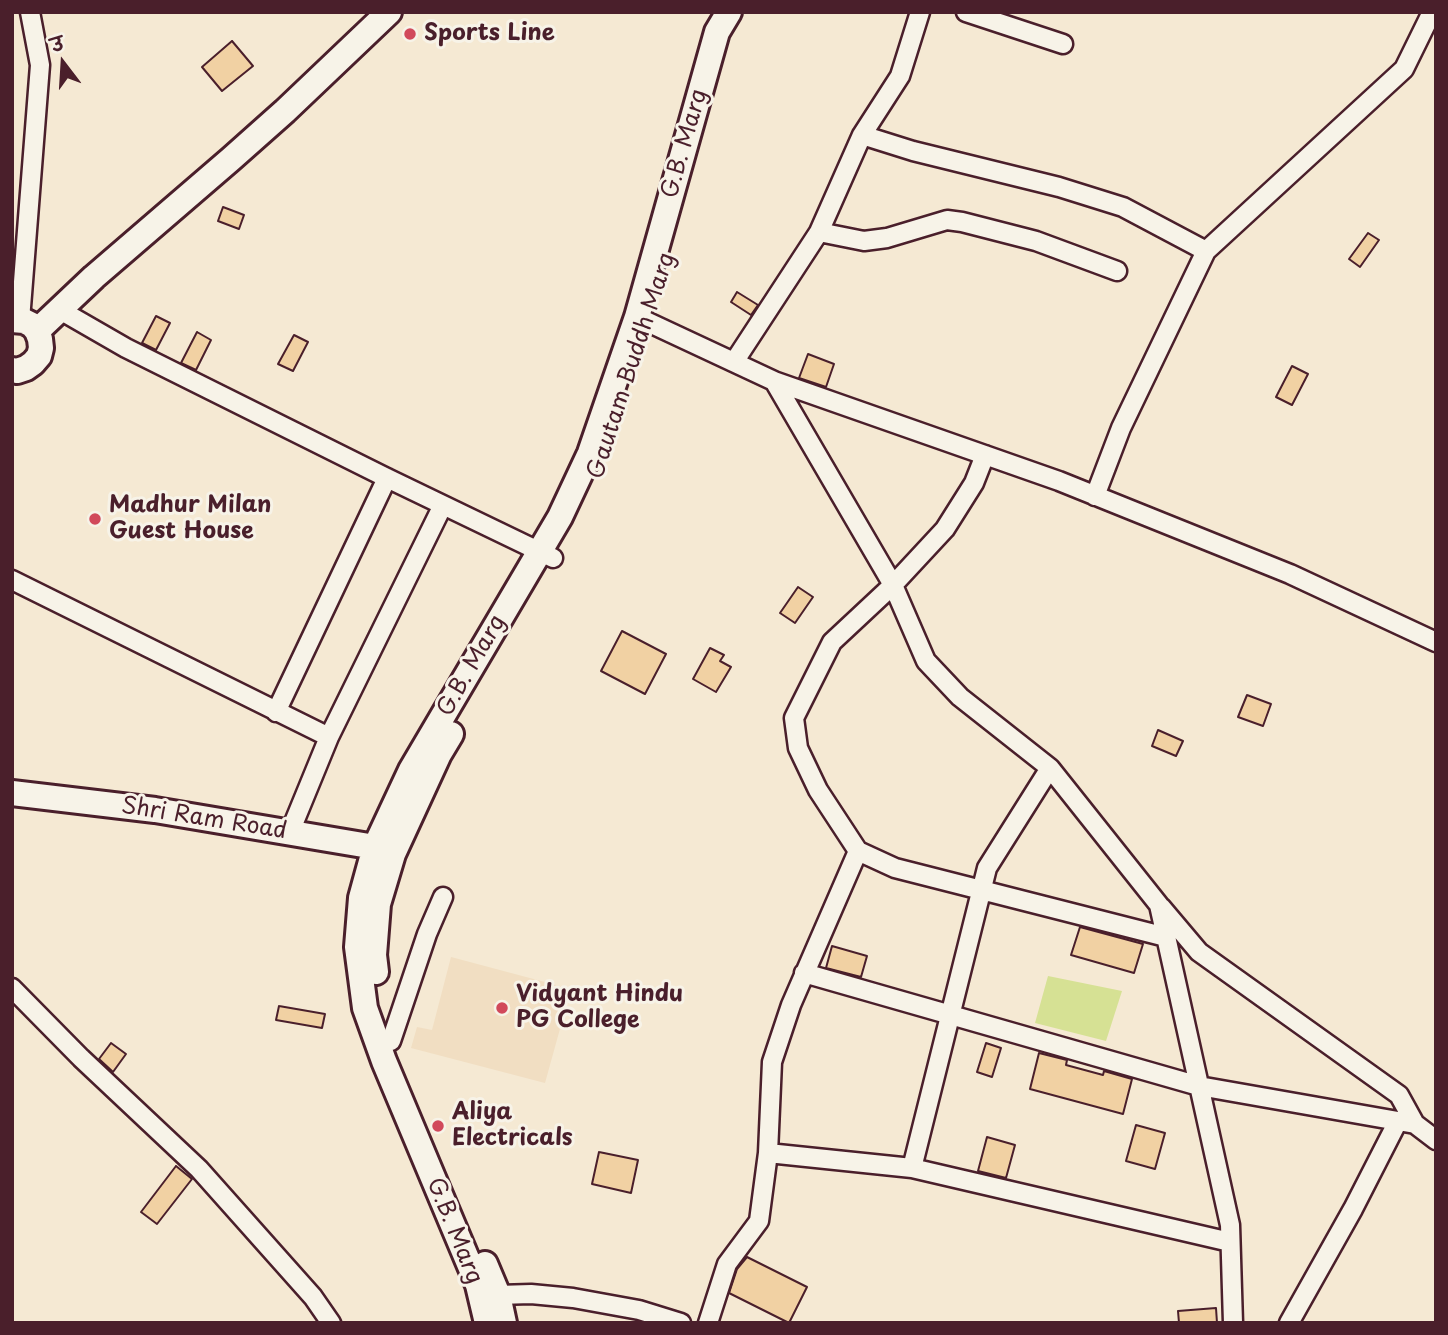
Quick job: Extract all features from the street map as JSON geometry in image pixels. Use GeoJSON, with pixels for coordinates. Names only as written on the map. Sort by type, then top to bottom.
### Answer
{"type":"FeatureCollection","features":[{"type":"Feature","properties":{"kind":"street"},"geometry":{"type":"LineString","coordinates":[[23,323],[40,65],[30,12]]}},
{"type":"Feature","properties":{"kind":"street"},"geometry":{"type":"LineString","coordinates":[[23,323],[60,310],[93,277],[285,111],[389,12]]}},
{"type":"Feature","properties":{"kind":"street","name":"G.B. Marg"},"geometry":{"type":"LineString","coordinates":[[489,1306],[384,1061],[365,1008],[357,947],[361,898],[384,850],[411,770],[546,554],[590,453],[643,321],[717,32],[730,12]]}},
{"type":"Feature","properties":{"kind":"street"},"geometry":{"type":"LineString","coordinates":[[733,362],[818,232],[862,135],[900,76],[920,12]]}},
{"type":"Feature","properties":{"kind":"street"},"geometry":{"type":"LineString","coordinates":[[967,12],[1063,44]]}},
{"type":"Feature","properties":{"kind":"street"},"geometry":{"type":"LineString","coordinates":[[1095,496],[1121,428],[1206,251],[1404,69],[1432,12]]}},
{"type":"Feature","properties":{"kind":"street"},"geometry":{"type":"LineString","coordinates":[[862,135],[913,151],[1059,187],[1123,207],[1206,251]]}},
{"type":"Feature","properties":{"kind":"street"},"geometry":{"type":"LineString","coordinates":[[818,232],[864,242],[947,220],[1036,241],[1117,271]]}},
{"type":"Feature","properties":{"kind":"street"},"geometry":{"type":"LineString","coordinates":[[60,310],[126,348],[546,554]]}},
{"type":"Feature","properties":{"kind":"street"},"geometry":{"type":"LineString","coordinates":[[643,321],[774,381],[1095,496],[1290,574],[1436,642]]}},
{"type":"Feature","properties":{"kind":"street"},"geometry":{"type":"LineString","coordinates":[[12,370],[26,368],[33,363],[41,348],[40,339],[23,323]]}},
{"type":"Feature","properties":{"kind":"street"},"geometry":{"type":"LineString","coordinates":[[774,381],[893,585],[926,661],[960,697],[1050,768],[1199,952],[1399,1095],[1407,1123],[1353,1209],[1289,1323]]}},
{"type":"Feature","properties":{"kind":"street"},"geometry":{"type":"LineString","coordinates":[[985,455],[974,483],[945,529],[893,585],[832,642],[794,718],[798,748],[818,790],[858,851],[895,868],[1166,937]]}},
{"type":"Feature","properties":{"kind":"street"},"geometry":{"type":"LineString","coordinates":[[276,712],[387,478]]}},
{"type":"Feature","properties":{"kind":"street"},"geometry":{"type":"LineString","coordinates":[[290,832],[329,737],[443,505]]}},
{"type":"Feature","properties":{"kind":"street"},"geometry":{"type":"LineString","coordinates":[[12,580],[329,737]]}},
{"type":"Feature","properties":{"kind":"street"},"geometry":{"type":"LineString","coordinates":[[912,1168],[987,868],[1050,768]]}},
{"type":"Feature","properties":{"kind":"street","name":"Shri Ram Road"},"geometry":{"type":"LineString","coordinates":[[12,793],[155,810],[384,850]]}},
{"type":"Feature","properties":{"kind":"street"},"geometry":{"type":"LineString","coordinates":[[384,850],[373,955],[379,1004],[391,1041],[455,1195],[489,1306],[504,1323]]}},
{"type":"Feature","properties":{"kind":"street"},"geometry":{"type":"LineString","coordinates":[[708,1323],[727,1264],[759,1221],[768,1153],[772,1062],[804,973],[858,851]]}},
{"type":"Feature","properties":{"kind":"street"},"geometry":{"type":"LineString","coordinates":[[391,1041],[443,897]]}},
{"type":"Feature","properties":{"kind":"street"},"geometry":{"type":"LineString","coordinates":[[1159,905],[1230,1225],[1233,1323]]}},
{"type":"Feature","properties":{"kind":"street"},"geometry":{"type":"LineString","coordinates":[[804,973],[1199,1086],[1407,1123],[1436,1140]]}},
{"type":"Feature","properties":{"kind":"street"},"geometry":{"type":"LineString","coordinates":[[12,988],[199,1170],[313,1297],[331,1323]]}},
{"type":"Feature","properties":{"kind":"street"},"geometry":{"type":"LineString","coordinates":[[768,1153],[912,1168],[1230,1242]]}},
{"type":"Feature","properties":{"kind":"street"},"geometry":{"type":"LineString","coordinates":[[489,1306],[531,1294],[573,1298],[639,1310],[681,1323]]}},
{"type":"Feature","properties":{"kind":"shaded area","name":"Vidyant Hindu PG College"},"geometry":{"type":"Polygon","coordinates":[[[451,957],[571,989],[545,1083],[411,1048],[417,1027],[432,1030],[451,957]]]}},
{"type":"Feature","properties":{"kind":"green space"},"geometry":{"type":"Polygon","coordinates":[[[1048,976],[1122,991],[1106,1041],[1035,1023],[1048,976]]]}},
{"type":"Feature","properties":{"kind":"building"},"geometry":{"type":"Polygon","coordinates":[[[232,41],[253,66],[222,91],[202,67],[232,41]]]}},
{"type":"Feature","properties":{"kind":"building"},"geometry":{"type":"Polygon","coordinates":[[[223,207],[244,215],[239,229],[218,221],[223,207]]]}},
{"type":"Feature","properties":{"kind":"building"},"geometry":{"type":"Polygon","coordinates":[[[1368,233],[1379,240],[1360,267],[1349,259],[1368,233]]]}},
{"type":"Feature","properties":{"kind":"building"},"geometry":{"type":"Polygon","coordinates":[[[737,292],[758,305],[751,315],[731,302],[737,292]]]}},
{"type":"Feature","properties":{"kind":"building"},"geometry":{"type":"Polygon","coordinates":[[[156,316],[170,323],[156,350],[142,343],[156,316]]]}},
{"type":"Feature","properties":{"kind":"building"},"geometry":{"type":"Polygon","coordinates":[[[197,332],[211,340],[196,370],[181,363],[197,332]]]}},
{"type":"Feature","properties":{"kind":"building"},"geometry":{"type":"Polygon","coordinates":[[[294,335],[308,342],[293,371],[278,364],[294,335]]]}},
{"type":"Feature","properties":{"kind":"building"},"geometry":{"type":"Polygon","coordinates":[[[808,354],[834,364],[826,387],[799,378],[808,354]]]}},
{"type":"Feature","properties":{"kind":"building"},"geometry":{"type":"Polygon","coordinates":[[[1292,366],[1308,374],[1292,405],[1276,397],[1292,366]]]}},
{"type":"Feature","properties":{"kind":"building"},"geometry":{"type":"Polygon","coordinates":[[[798,587],[813,597],[795,623],[780,613],[798,587]]]}},
{"type":"Feature","properties":{"kind":"building"},"geometry":{"type":"Polygon","coordinates":[[[622,631],[666,654],[645,694],[601,671],[622,631]]]}},
{"type":"Feature","properties":{"kind":"building"},"geometry":{"type":"Polygon","coordinates":[[[710,648],[724,655],[720,661],[731,667],[716,692],[693,679],[710,648]]]}},
{"type":"Feature","properties":{"kind":"building"},"geometry":{"type":"Polygon","coordinates":[[[1247,695],[1271,704],[1263,726],[1238,717],[1247,695]]]}},
{"type":"Feature","properties":{"kind":"building"},"geometry":{"type":"Polygon","coordinates":[[[1158,730],[1183,741],[1176,756],[1152,746],[1158,730]]]}},
{"type":"Feature","properties":{"kind":"building"},"geometry":{"type":"Polygon","coordinates":[[[1080,927],[1143,944],[1134,973],[1071,955],[1080,927]]]}},
{"type":"Feature","properties":{"kind":"building"},"geometry":{"type":"Polygon","coordinates":[[[832,946],[867,956],[861,977],[826,968],[832,946]]]}},
{"type":"Feature","properties":{"kind":"building"},"geometry":{"type":"Polygon","coordinates":[[[279,1006],[325,1014],[322,1028],[276,1020],[279,1006]]]}},
{"type":"Feature","properties":{"kind":"building"},"geometry":{"type":"Polygon","coordinates":[[[111,1043],[126,1054],[113,1072],[99,1059],[111,1043]]]}},
{"type":"Feature","properties":{"kind":"building"},"geometry":{"type":"Polygon","coordinates":[[[986,1043],[1001,1048],[992,1077],[977,1072],[986,1043]]]}},
{"type":"Feature","properties":{"kind":"building"},"geometry":{"type":"Polygon","coordinates":[[[1039,1053],[1067,1060],[1066,1065],[1103,1075],[1104,1071],[1132,1079],[1123,1114],[1030,1089],[1039,1053]]]}},
{"type":"Feature","properties":{"kind":"building"},"geometry":{"type":"Polygon","coordinates":[[[1136,1125],[1165,1133],[1155,1169],[1126,1161],[1136,1125]]]}},
{"type":"Feature","properties":{"kind":"building"},"geometry":{"type":"Polygon","coordinates":[[[987,1137],[1015,1145],[1006,1178],[978,1171],[987,1137]]]}},
{"type":"Feature","properties":{"kind":"building"},"geometry":{"type":"Polygon","coordinates":[[[599,1152],[638,1160],[631,1193],[592,1184],[599,1152]]]}},
{"type":"Feature","properties":{"kind":"building"},"geometry":{"type":"Polygon","coordinates":[[[176,1166],[192,1179],[157,1224],[141,1212],[176,1166]]]}},
{"type":"Feature","properties":{"kind":"building"},"geometry":{"type":"Polygon","coordinates":[[[747,1257],[807,1287],[789,1323],[729,1293],[737,1269],[747,1257]]]}},
{"type":"Feature","properties":{"kind":"building"},"geometry":{"type":"Polygon","coordinates":[[[1216,1308],[1217,1323],[1179,1323],[1178,1311],[1216,1308]]]}},
{"type":"Feature","properties":{"kind":"place","name":"Sports Line"},"geometry":{"type":"Point","coordinates":[410,34]}},
{"type":"Feature","properties":{"kind":"place","name":"Madhur Milan Guest House"},"geometry":{"type":"Point","coordinates":[95,519]}},
{"type":"Feature","properties":{"kind":"place","name":"Vidyant Hindu PG College"},"geometry":{"type":"Point","coordinates":[502,1008]}},
{"type":"Feature","properties":{"kind":"place","name":"Aliya Electricals"},"geometry":{"type":"Point","coordinates":[438,1126]}}]}
